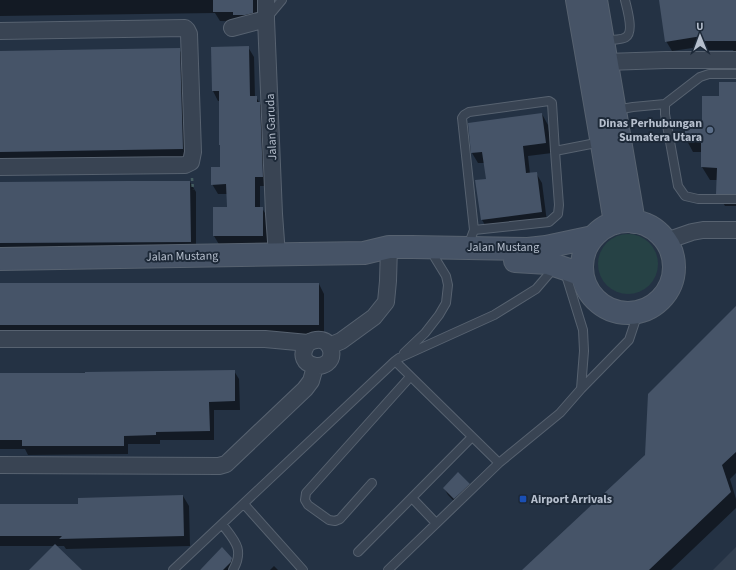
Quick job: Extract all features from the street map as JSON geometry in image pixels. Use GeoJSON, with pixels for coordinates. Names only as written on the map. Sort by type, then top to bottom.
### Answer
{"type":"FeatureCollection","features":[{"type":"Feature","properties":{"kind":"main road"},"geometry":{"type":"LineString","coordinates":[[577,0],[602,142],[625,222]]}},
{"type":"Feature","properties":{"kind":"main road"},"geometry":{"type":"LineString","coordinates":[[596,0],[615,110],[625,222]]}},
{"type":"Feature","properties":{"kind":"main road"},"geometry":{"type":"LineString","coordinates":[[625,222],[644,224],[660,234],[671,250],[674,271],[672,281],[661,298],[645,310],[638,313],[620,312],[608,308],[594,296],[583,279],[568,270],[583,260],[588,244],[594,237],[604,228],[625,222]]}},
{"type":"Feature","properties":{"kind":"main road","name":"Jalan Mustang"},"geometry":{"type":"LineString","coordinates":[[389,253],[471,239],[528,249],[546,247],[594,237]]}},
{"type":"Feature","properties":{"kind":"main road","name":"Jalan Mustang"},"geometry":{"type":"LineString","coordinates":[[0,259],[389,253],[435,258],[538,262],[568,270]]}},
{"type":"Feature","properties":{"kind":"street","name":"Jalan Garuda"},"geometry":{"type":"LineString","coordinates":[[266,0],[274,214],[277,255]]}},
{"type":"Feature","properties":{"kind":"street"},"geometry":{"type":"LineString","coordinates":[[232,28],[266,19]]}},
{"type":"Feature","properties":{"kind":"street"},"geometry":{"type":"LineString","coordinates":[[0,31],[185,28],[189,34],[193,152],[191,162],[185,165],[0,167]]}},
{"type":"Feature","properties":{"kind":"street"},"geometry":{"type":"LineString","coordinates":[[606,62],[736,60]]}},
{"type":"Feature","properties":{"kind":"street"},"geometry":{"type":"LineString","coordinates":[[666,241],[692,232],[703,230],[736,230]]}},
{"type":"Feature","properties":{"kind":"street"},"geometry":{"type":"LineString","coordinates":[[329,346],[342,341],[374,317],[386,302],[389,253]]}},
{"type":"Feature","properties":{"kind":"street"},"geometry":{"type":"LineString","coordinates":[[0,340],[265,339],[308,343]]}},
{"type":"Feature","properties":{"kind":"street"},"geometry":{"type":"LineString","coordinates":[[320,339],[329,346],[331,352],[330,358],[326,363],[315,367],[305,360],[305,348],[308,343],[313,340],[320,339]]}},
{"type":"Feature","properties":{"kind":"street"},"geometry":{"type":"LineString","coordinates":[[0,465],[219,466],[226,464],[305,389],[311,381],[315,367]]}},
{"type":"Feature","properties":{"kind":"lane"},"geometry":{"type":"LineString","coordinates":[[266,19],[282,0]]}},
{"type":"Feature","properties":{"kind":"lane"},"geometry":{"type":"LineString","coordinates":[[602,41],[625,38],[629,34],[630,28],[625,0]]}},
{"type":"Feature","properties":{"kind":"lane"},"geometry":{"type":"LineString","coordinates":[[615,110],[665,104],[700,77],[709,74],[736,74]]}},
{"type":"Feature","properties":{"kind":"lane"},"geometry":{"type":"LineString","coordinates":[[549,101],[552,103],[559,205],[558,214],[549,222],[471,239],[462,118],[469,112],[549,101]]}},
{"type":"Feature","properties":{"kind":"lane"},"geometry":{"type":"LineString","coordinates":[[665,104],[665,114],[678,186],[685,196],[698,199],[736,200]]}},
{"type":"Feature","properties":{"kind":"lane"},"geometry":{"type":"LineString","coordinates":[[555,151],[602,142]]}},
{"type":"Feature","properties":{"kind":"lane"},"geometry":{"type":"LineString","coordinates":[[173,570],[425,333],[446,303],[448,285],[446,276],[435,258]]}},
{"type":"Feature","properties":{"kind":"lane"},"geometry":{"type":"LineString","coordinates":[[397,360],[494,315],[536,288],[568,270],[583,330],[584,351],[580,389]]}},
{"type":"Feature","properties":{"kind":"lane"},"geometry":{"type":"LineString","coordinates":[[388,570],[499,463],[560,413],[580,389],[629,340],[638,313]]}},
{"type":"Feature","properties":{"kind":"lane"},"geometry":{"type":"LineString","coordinates":[[397,360],[410,377],[499,463]]}},
{"type":"Feature","properties":{"kind":"lane"},"geometry":{"type":"LineString","coordinates":[[372,483],[340,518],[335,521],[329,520],[308,505],[305,500],[306,493],[410,377]]}},
{"type":"Feature","properties":{"kind":"lane"},"geometry":{"type":"LineString","coordinates":[[358,552],[472,437]]}},
{"type":"Feature","properties":{"kind":"lane"},"geometry":{"type":"LineString","coordinates":[[412,498],[436,523]]}},
{"type":"Feature","properties":{"kind":"lane"},"geometry":{"type":"LineString","coordinates":[[244,504],[303,570]]}},
{"type":"Feature","properties":{"kind":"lane"},"geometry":{"type":"LineString","coordinates":[[222,524],[236,542],[239,551],[238,562],[233,570]]}},
{"type":"Feature","properties":{"kind":"shaded area"},"geometry":{"type":"Polygon","coordinates":[[[736,547],[736,570],[713,570],[736,547]]]}},
{"type":"Feature","properties":{"kind":"green space"},"geometry":{"type":"Polygon","coordinates":[[[622,234],[634,234],[645,239],[653,247],[658,258],[656,276],[645,289],[634,294],[622,294],[611,289],[603,281],[598,270],[598,258],[603,247],[611,239],[622,234]]]}},
{"type":"Feature","properties":{"kind":"building"},"geometry":{"type":"Polygon","coordinates":[[[213,0],[253,0],[253,13],[233,15],[233,12],[213,12],[213,0]]]}},
{"type":"Feature","properties":{"kind":"building"},"geometry":{"type":"Polygon","coordinates":[[[659,0],[736,0],[736,41],[702,41],[702,36],[665,42],[659,0]]]}},
{"type":"Feature","properties":{"kind":"building"},"geometry":{"type":"Polygon","coordinates":[[[249,46],[250,96],[257,96],[257,102],[260,102],[263,177],[255,177],[255,207],[263,207],[263,236],[213,236],[213,207],[227,207],[226,184],[211,185],[211,167],[220,167],[220,145],[219,91],[212,91],[211,47],[249,46]]]}},
{"type":"Feature","properties":{"kind":"building"},"geometry":{"type":"Polygon","coordinates":[[[180,48],[183,149],[0,152],[0,51],[180,48]]]}},
{"type":"Feature","properties":{"kind":"building","name":"Dinas Perhubungan Sumatera Utara"},"geometry":{"type":"Polygon","coordinates":[[[719,82],[736,82],[736,194],[716,194],[717,168],[701,167],[701,140],[685,140],[685,120],[702,120],[702,96],[719,96],[719,82]]]}},
{"type":"Feature","properties":{"kind":"building"},"geometry":{"type":"Polygon","coordinates":[[[542,113],[546,143],[523,146],[526,173],[537,172],[542,212],[481,220],[475,180],[486,179],[482,152],[471,153],[468,123],[542,113]]]}},
{"type":"Feature","properties":{"kind":"building"},"geometry":{"type":"Polygon","coordinates":[[[190,181],[191,242],[0,243],[0,182],[190,181]]]}},
{"type":"Feature","properties":{"kind":"building"},"geometry":{"type":"Polygon","coordinates":[[[0,283],[319,283],[319,325],[0,325],[0,283]]]}},
{"type":"Feature","properties":{"kind":"building"},"geometry":{"type":"Polygon","coordinates":[[[736,306],[736,452],[722,465],[731,492],[649,570],[522,570],[645,455],[648,394],[736,306]]]}},
{"type":"Feature","properties":{"kind":"building"},"geometry":{"type":"Polygon","coordinates":[[[235,370],[235,401],[209,402],[210,431],[156,432],[156,435],[124,436],[124,446],[22,446],[22,440],[0,440],[0,373],[235,370]]]}},
{"type":"Feature","properties":{"kind":"building"},"geometry":{"type":"Polygon","coordinates":[[[458,472],[470,484],[454,499],[443,488],[458,472]]]}},
{"type":"Feature","properties":{"kind":"building"},"geometry":{"type":"Polygon","coordinates":[[[183,495],[184,536],[59,539],[62,536],[0,536],[0,504],[78,504],[78,498],[183,495]]]}},
{"type":"Feature","properties":{"kind":"building"},"geometry":{"type":"Polygon","coordinates":[[[55,544],[82,570],[29,570],[55,544]]]}},
{"type":"Feature","properties":{"kind":"building"},"geometry":{"type":"Polygon","coordinates":[[[222,547],[232,558],[231,562],[223,570],[200,570],[222,547]]]}},
{"type":"Feature","properties":{"kind":"place","name":"Dinas Perhubungan Sumatera Utara"},"geometry":{"type":"Point","coordinates":[710,130]}},
{"type":"Feature","properties":{"kind":"place","name":"Airport Arrivals"},"geometry":{"type":"Point","coordinates":[523,499]}}]}
